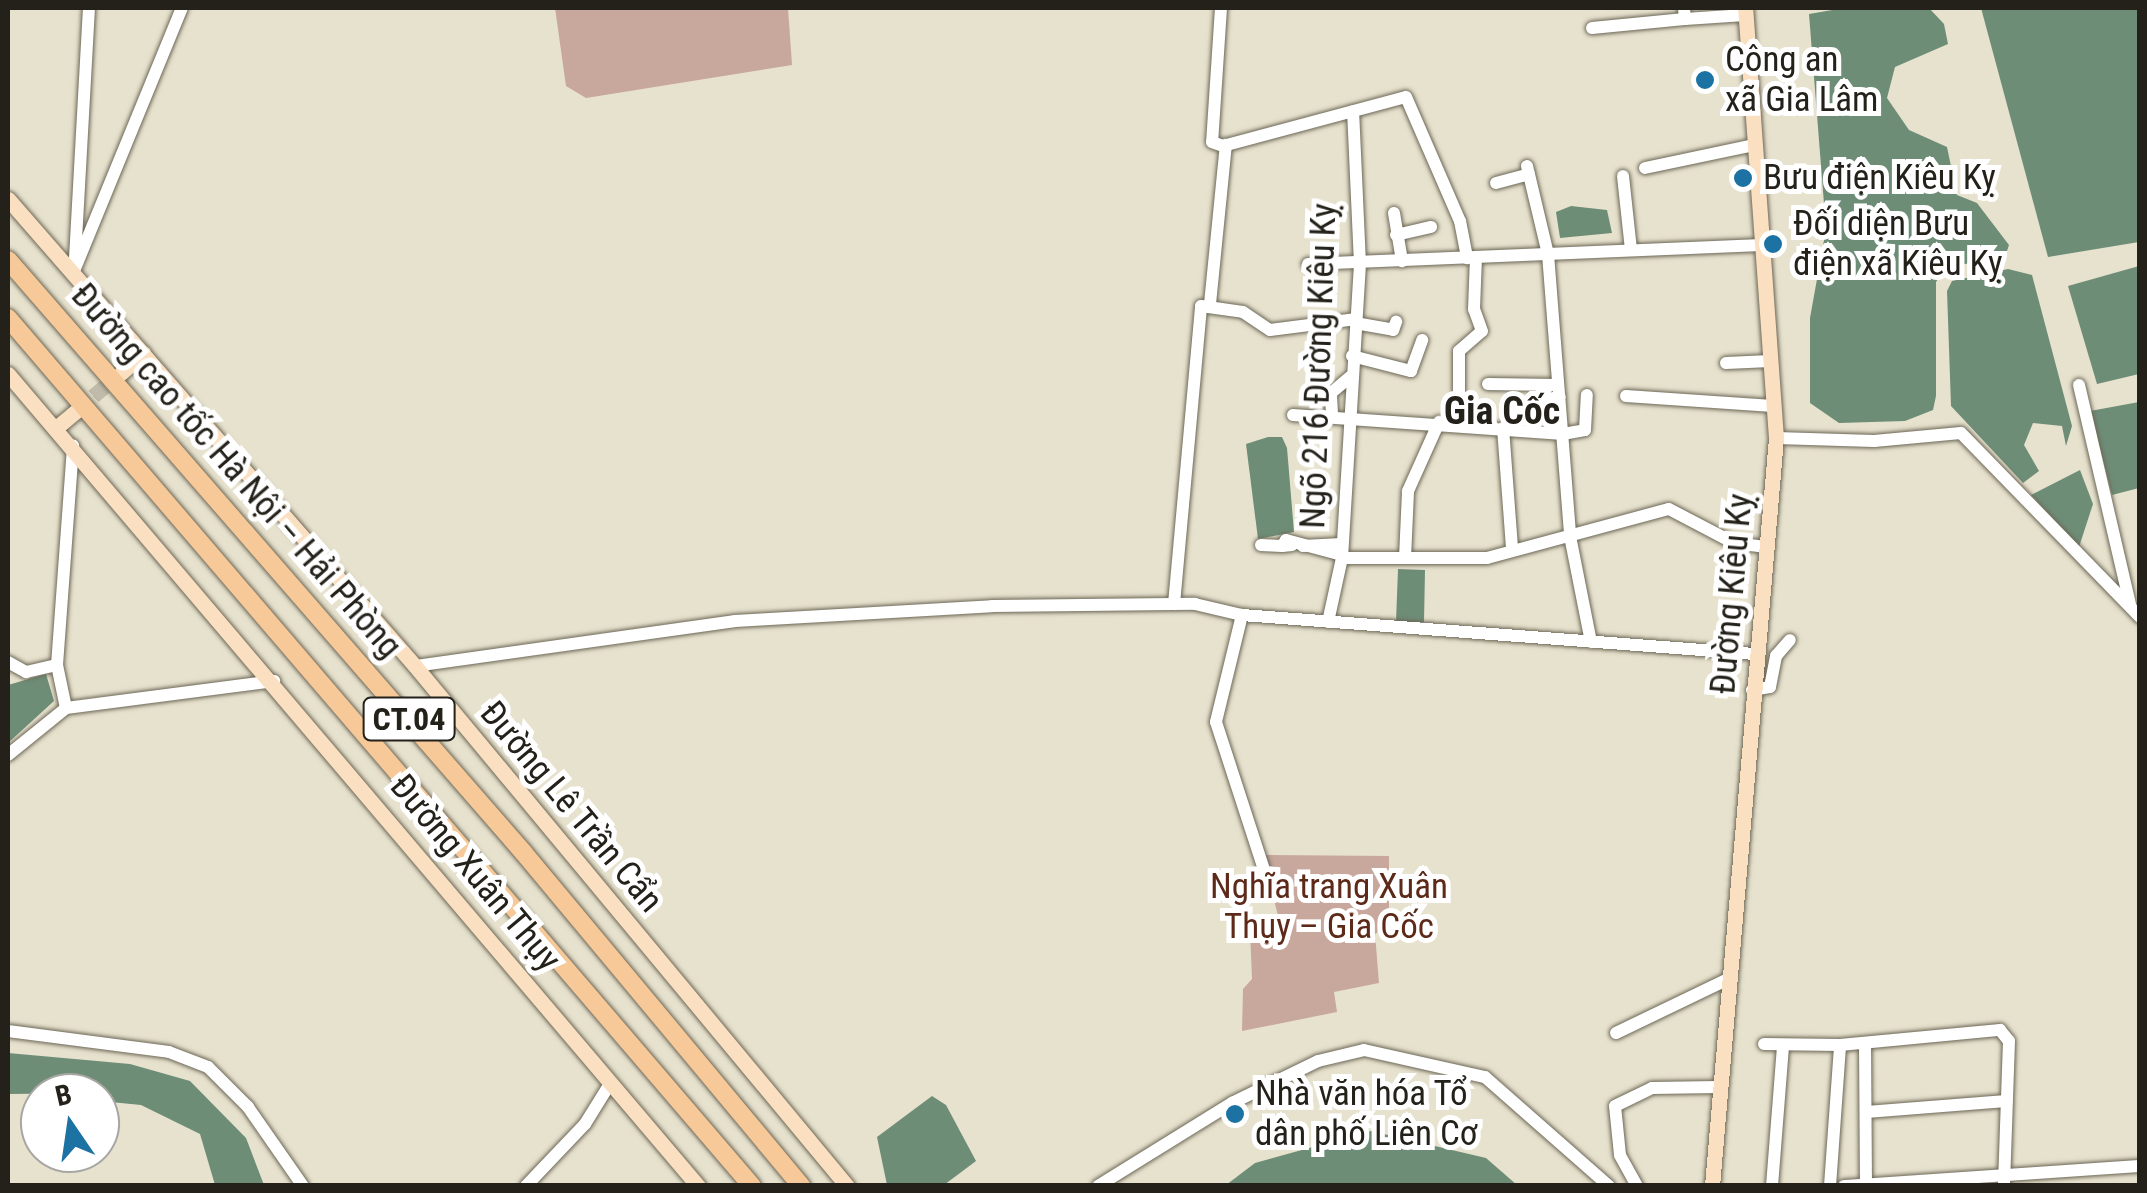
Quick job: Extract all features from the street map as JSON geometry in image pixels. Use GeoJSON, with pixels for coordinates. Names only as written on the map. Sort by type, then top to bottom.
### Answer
{"type":"FeatureCollection","features":[{"type":"Feature","properties":{"kind":"highway","name":"Đường cao tốc Hà Nội – Hải Phòng"},"geometry":{"type":"LineString","coordinates":[[8,260],[523,852],[800,1186]]}},
{"type":"Feature","properties":{"kind":"highway","name":"Đường cao tốc Hà Nội – Hải Phòng"},"geometry":{"type":"LineString","coordinates":[[8,318],[493,877],[752,1186]]}},
{"type":"Feature","properties":{"kind":"highway"},"geometry":{"type":"LineString","coordinates":[[8,329],[493,877]]}},
{"type":"Feature","properties":{"kind":"main road","name":"Đường Kiêu Kỵ"},"geometry":{"type":"LineString","coordinates":[[1712,1186],[1754,654],[1768,547],[1776,438],[1745,11]]}},
{"type":"Feature","properties":{"kind":"main road","name":"Đường Lê Trần Cẩn"},"geometry":{"type":"LineString","coordinates":[[8,199],[415,666],[847,1186]]}},
{"type":"Feature","properties":{"kind":"main road"},"geometry":{"type":"LineString","coordinates":[[121,373],[143,354]]}},
{"type":"Feature","properties":{"kind":"main road","name":"Đường Xuân Thụy"},"geometry":{"type":"LineString","coordinates":[[8,374],[274,681],[698,1186]]}},
{"type":"Feature","properties":{"kind":"main road"},"geometry":{"type":"LineString","coordinates":[[57,428],[76,411]]}},
{"type":"Feature","properties":{"kind":"street"},"geometry":{"type":"LineString","coordinates":[[74,271],[89,8]]}},
{"type":"Feature","properties":{"kind":"street"},"geometry":{"type":"LineString","coordinates":[[74,271],[182,8]]}},
{"type":"Feature","properties":{"kind":"street"},"geometry":{"type":"LineString","coordinates":[[1221,8],[1212,142],[1226,145],[1400,96],[1416,106],[1472,258],[1474,310],[1482,330],[1459,351],[1459,424]]}},
{"type":"Feature","properties":{"kind":"street"},"geometry":{"type":"LineString","coordinates":[[1592,28],[1685,13],[1745,11]]}},
{"type":"Feature","properties":{"kind":"street","name":"Ngõ 216 Đường Kiêu Kỵ"},"geometry":{"type":"LineString","coordinates":[[1328,622],[1342,552],[1360,264],[1352,110]]}},
{"type":"Feature","properties":{"kind":"street"},"geometry":{"type":"LineString","coordinates":[[1174,604],[1199,312],[1210,304],[1226,145]]}},
{"type":"Feature","properties":{"kind":"street"},"geometry":{"type":"LineString","coordinates":[[1645,168],[1754,145]]}},
{"type":"Feature","properties":{"kind":"street"},"geometry":{"type":"LineString","coordinates":[[1496,183],[1528,170],[1548,254],[1570,536],[1591,642]]}},
{"type":"Feature","properties":{"kind":"street"},"geometry":{"type":"LineString","coordinates":[[1624,176],[1631,250]]}},
{"type":"Feature","properties":{"kind":"street"},"geometry":{"type":"LineString","coordinates":[[78,203],[100,210]]}},
{"type":"Feature","properties":{"kind":"street"},"geometry":{"type":"LineString","coordinates":[[1394,213],[1402,262]]}},
{"type":"Feature","properties":{"kind":"street"},"geometry":{"type":"LineString","coordinates":[[1396,235],[1431,227]]}},
{"type":"Feature","properties":{"kind":"street"},"geometry":{"type":"LineString","coordinates":[[1308,264],[1762,245]]}},
{"type":"Feature","properties":{"kind":"street"},"geometry":{"type":"LineString","coordinates":[[1210,304],[1270,330],[1356,321],[1394,330],[1396,322]]}},
{"type":"Feature","properties":{"kind":"street"},"geometry":{"type":"LineString","coordinates":[[1352,356],[1411,371],[1422,340]]}},
{"type":"Feature","properties":{"kind":"street"},"geometry":{"type":"LineString","coordinates":[[1726,363],[1770,361]]}},
{"type":"Feature","properties":{"kind":"street"},"geometry":{"type":"LineString","coordinates":[[1332,414],[1331,393],[1350,376]]}},
{"type":"Feature","properties":{"kind":"street"},"geometry":{"type":"LineString","coordinates":[[1488,384],[1559,391]]}},
{"type":"Feature","properties":{"kind":"street"},"geometry":{"type":"LineString","coordinates":[[2079,385],[2135,612]]}},
{"type":"Feature","properties":{"kind":"street"},"geometry":{"type":"LineString","coordinates":[[1537,401],[1559,391]]}},
{"type":"Feature","properties":{"kind":"street"},"geometry":{"type":"LineString","coordinates":[[1293,415],[1348,413],[1563,434],[1584,430],[1587,395]]}},
{"type":"Feature","properties":{"kind":"street"},"geometry":{"type":"LineString","coordinates":[[1626,396],[1656,404],[1774,406]]}},
{"type":"Feature","properties":{"kind":"street"},"geometry":{"type":"LineString","coordinates":[[1406,558],[1408,491],[1440,422]]}},
{"type":"Feature","properties":{"kind":"street"},"geometry":{"type":"LineString","coordinates":[[1504,428],[1512,548]]}},
{"type":"Feature","properties":{"kind":"street"},"geometry":{"type":"LineString","coordinates":[[1776,438],[1874,442],[1961,433],[2135,612]]}},
{"type":"Feature","properties":{"kind":"street"},"geometry":{"type":"LineString","coordinates":[[66,708],[57,665],[72,446]]}},
{"type":"Feature","properties":{"kind":"street"},"geometry":{"type":"LineString","coordinates":[[1261,544],[1406,558],[1487,558],[1512,548],[1669,509],[1734,543],[1768,547]]}},
{"type":"Feature","properties":{"kind":"street"},"geometry":{"type":"LineString","coordinates":[[415,666],[826,613],[1174,604],[1242,615],[1754,654]]}},
{"type":"Feature","properties":{"kind":"street"},"geometry":{"type":"LineString","coordinates":[[1242,615],[1216,722],[1270,888]]}},
{"type":"Feature","properties":{"kind":"street"},"geometry":{"type":"LineString","coordinates":[[1752,690],[1770,687],[1776,656],[1790,640]]}},
{"type":"Feature","properties":{"kind":"street"},"geometry":{"type":"LineString","coordinates":[[8,662],[26,672],[57,665]]}},
{"type":"Feature","properties":{"kind":"street"},"geometry":{"type":"LineString","coordinates":[[8,755],[66,708],[274,681]]}},
{"type":"Feature","properties":{"kind":"street"},"geometry":{"type":"LineString","coordinates":[[1616,1034],[1728,979]]}},
{"type":"Feature","properties":{"kind":"street"},"geometry":{"type":"LineString","coordinates":[[1764,1044],[1840,1046],[2000,1030],[2010,1040],[2005,1179]]}},
{"type":"Feature","properties":{"kind":"street"},"geometry":{"type":"LineString","coordinates":[[8,1031],[188,1058],[228,1083],[303,1186]]}},
{"type":"Feature","properties":{"kind":"street"},"geometry":{"type":"LineString","coordinates":[[1865,1044],[1866,1184]]}},
{"type":"Feature","properties":{"kind":"street"},"geometry":{"type":"LineString","coordinates":[[1772,1186],[1783,1045]]}},
{"type":"Feature","properties":{"kind":"street"},"geometry":{"type":"LineString","coordinates":[[1830,1186],[1840,1046]]}},
{"type":"Feature","properties":{"kind":"street"},"geometry":{"type":"LineString","coordinates":[[1098,1186],[1232,1103],[1332,1056],[1364,1050],[1485,1077],[1609,1186]]}},
{"type":"Feature","properties":{"kind":"street"},"geometry":{"type":"LineString","coordinates":[[526,1186],[585,1124],[611,1082]]}},
{"type":"Feature","properties":{"kind":"street"},"geometry":{"type":"LineString","coordinates":[[1637,1186],[1620,1155],[1615,1106],[1659,1086],[1718,1087]]}},
{"type":"Feature","properties":{"kind":"street"},"geometry":{"type":"LineString","coordinates":[[1866,1112],[2007,1101]]}},
{"type":"Feature","properties":{"kind":"street"},"geometry":{"type":"LineString","coordinates":[[1844,1186],[2005,1179],[2140,1166]]}},
{"type":"Feature","properties":{"kind":"green space"},"geometry":{"type":"Polygon","coordinates":[[[555,8],[788,8],[792,65],[586,98],[566,86],[555,8]]]}},
{"type":"Feature","properties":{"kind":"green space","name":"Nghĩa trang Xuân Thụy – Gia Cốc"},"geometry":{"type":"Polygon","coordinates":[[[1263,855],[1389,856],[1389,925],[1375,934],[1379,983],[1334,992],[1337,1012],[1242,1031],[1243,989],[1252,979],[1250,930],[1280,924],[1263,855]]]}},
{"type":"Feature","properties":{"kind":"shaded area"},"geometry":{"type":"Polygon","coordinates":[[[1844,8],[1929,8],[1944,24],[1948,44],[1895,67],[1887,98],[1909,130],[1947,147],[1957,195],[1977,203],[2009,245],[2006,254],[1945,269],[1936,282],[1933,410],[1905,421],[1839,423],[1810,403],[1810,318],[1826,229],[1809,14],[1844,8]]]}},
{"type":"Feature","properties":{"kind":"shaded area"},"geometry":{"type":"Polygon","coordinates":[[[1981,8],[2139,8],[2139,242],[2048,257],[1981,8]]]}},
{"type":"Feature","properties":{"kind":"shaded area"},"geometry":{"type":"Polygon","coordinates":[[[1571,206],[1607,210],[1612,233],[1560,238],[1556,212],[1571,206]]]}},
{"type":"Feature","properties":{"kind":"shaded area"},"geometry":{"type":"Polygon","coordinates":[[[2139,266],[2139,374],[2097,384],[2068,286],[2139,266]]]}},
{"type":"Feature","properties":{"kind":"shaded area"},"geometry":{"type":"Polygon","coordinates":[[[2008,269],[2032,275],[2072,426],[2066,446],[2062,426],[2033,423],[2024,445],[2039,471],[2023,483],[1951,406],[1947,291],[1952,281],[2008,269]]]}},
{"type":"Feature","properties":{"kind":"shaded area"},"geometry":{"type":"Polygon","coordinates":[[[2139,402],[2139,488],[2112,495],[2090,411],[2139,402]]]}},
{"type":"Feature","properties":{"kind":"shaded area"},"geometry":{"type":"Polygon","coordinates":[[[1282,437],[1287,448],[1294,532],[1258,539],[1246,444],[1282,437]]]}},
{"type":"Feature","properties":{"kind":"shaded area"},"geometry":{"type":"Polygon","coordinates":[[[2080,470],[2093,504],[2079,547],[2031,495],[2080,470]]]}},
{"type":"Feature","properties":{"kind":"shaded area"},"geometry":{"type":"Polygon","coordinates":[[[1398,569],[1425,570],[1424,622],[1396,622],[1398,569]]]}},
{"type":"Feature","properties":{"kind":"shaded area"},"geometry":{"type":"Polygon","coordinates":[[[46,674],[54,701],[8,743],[8,685],[46,674]]]}},
{"type":"Feature","properties":{"kind":"shaded area"},"geometry":{"type":"Polygon","coordinates":[[[8,1053],[130,1064],[190,1081],[246,1138],[264,1185],[215,1185],[200,1134],[141,1105],[120,1103],[120,1073],[20,1073],[20,1094],[8,1094],[8,1053]]]}},
{"type":"Feature","properties":{"kind":"shaded area"},"geometry":{"type":"Polygon","coordinates":[[[932,1096],[946,1105],[976,1161],[944,1185],[887,1185],[877,1137],[932,1096]]]}},
{"type":"Feature","properties":{"kind":"shaded area"},"geometry":{"type":"Polygon","coordinates":[[[1371,1131],[1486,1158],[1517,1185],[1226,1185],[1255,1163],[1371,1131]]]}},
{"type":"Feature","properties":{"kind":"tunnel"},"geometry":{"type":"LineString","coordinates":[[76,411],[119,374]]}},
{"type":"Feature","properties":{"kind":"place","name":"Công an xã Gia Lâm"},"geometry":{"type":"Point","coordinates":[1705,80]}},
{"type":"Feature","properties":{"kind":"place","name":"Bưu điện Kiêu Kỵ"},"geometry":{"type":"Point","coordinates":[1743,178]}},
{"type":"Feature","properties":{"kind":"place","name":"Đối diện Bưu điện xã Kiêu Kỵ"},"geometry":{"type":"Point","coordinates":[1773,244]}},
{"type":"Feature","properties":{"kind":"place","name":"Nhà văn hóa Tổ dân phố Liên Cơ"},"geometry":{"type":"Point","coordinates":[1235,1114]}},
{"type":"Feature","properties":{"kind":"district","name":"Gia Cốc"},"geometry":{"type":"Point","coordinates":[1502,412]}}]}
